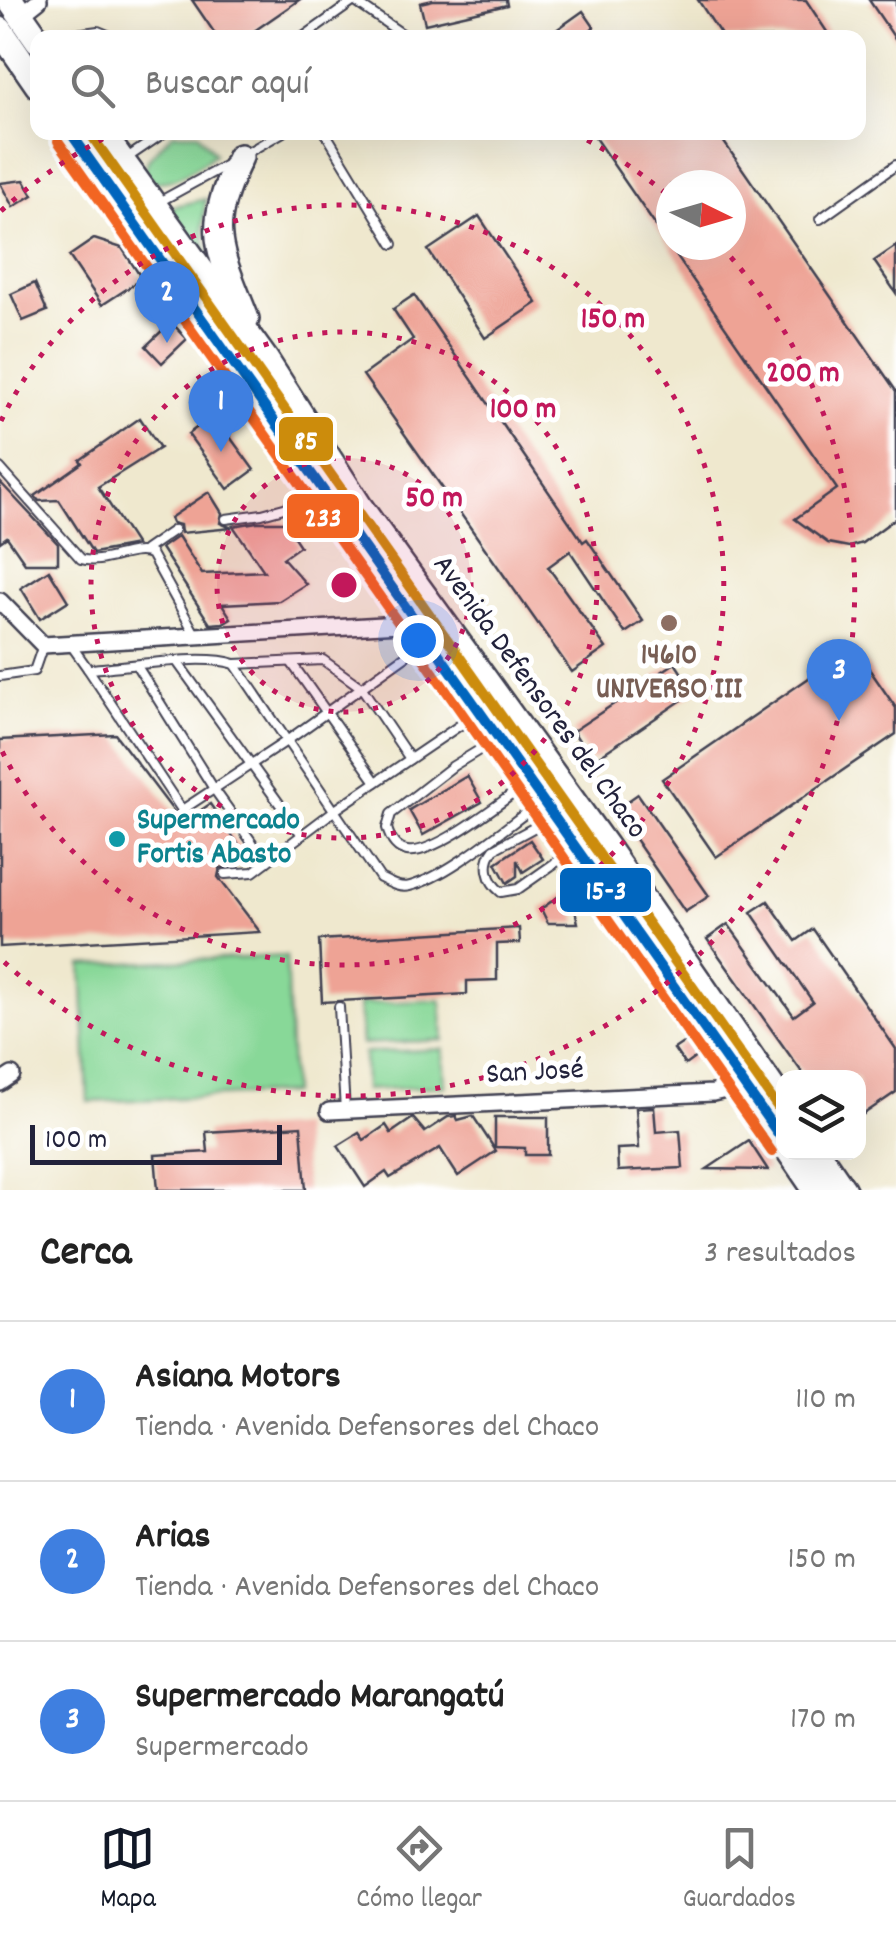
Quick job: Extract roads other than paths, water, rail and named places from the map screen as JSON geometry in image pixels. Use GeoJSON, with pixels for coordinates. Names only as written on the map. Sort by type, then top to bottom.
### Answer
{"type":"FeatureCollection","features":[{"type":"Feature","properties":{"kind":"highway"},"geometry":{"type":"LineString","coordinates":[[14,12],[30,31]]}},
{"type":"Feature","properties":{"kind":"highway"},"geometry":{"type":"LineString","coordinates":[[14,12],[30,49]]}},
{"type":"Feature","properties":{"kind":"highway"},"geometry":{"type":"LineString","coordinates":[[14,12],[30,61]]}},
{"type":"Feature","properties":{"kind":"highway","name":"Avenida Defensores del Chaco"},"geometry":{"type":"LineString","coordinates":[[78,140],[154,206],[259,352],[558,805],[776,1095]]}},
{"type":"Feature","properties":{"kind":"highway"},"geometry":{"type":"LineString","coordinates":[[88,140],[113,174]]}},
{"type":"Feature","properties":{"kind":"highway","name":"Avenida Defensores del Chaco"},"geometry":{"type":"LineString","coordinates":[[103,140],[113,174],[328,496],[498,738],[558,805],[575,849],[776,1133]]}},
{"type":"Feature","properties":{"kind":"highway"},"geometry":{"type":"LineString","coordinates":[[240,157],[223,194],[217,231],[259,352]]}},
{"type":"Feature","properties":{"kind":"highway"},"geometry":{"type":"LineString","coordinates":[[475,707],[492,712],[644,925],[651,955]]}},
{"type":"Feature","properties":{"kind":"highway"},"geometry":{"type":"LineString","coordinates":[[795,1160],[816,1190]]}},
{"type":"Feature","properties":{"kind":"highway"},"geometry":{"type":"LineString","coordinates":[[823,1160],[844,1190]]}},
{"type":"Feature","properties":{"kind":"street"},"geometry":{"type":"LineString","coordinates":[[0,601],[44,645],[422,632]]}},
{"type":"Feature","properties":{"kind":"street","name":"San José"},"geometry":{"type":"LineString","coordinates":[[337,1111],[714,1093],[743,1086]]}},
{"type":"Feature","properties":{"kind":"lane"},"geometry":{"type":"LineString","coordinates":[[313,30],[354,1],[396,30]]}},
{"type":"Feature","properties":{"kind":"lane"},"geometry":{"type":"LineString","coordinates":[[113,174],[155,140]]}},
{"type":"Feature","properties":{"kind":"lane"},"geometry":{"type":"LineString","coordinates":[[154,206],[269,140]]}},
{"type":"Feature","properties":{"kind":"lane"},"geometry":{"type":"LineString","coordinates":[[330,140],[393,244]]}},
{"type":"Feature","properties":{"kind":"lane"},"geometry":{"type":"LineString","coordinates":[[820,219],[896,165]]}},
{"type":"Feature","properties":{"kind":"lane"},"geometry":{"type":"LineString","coordinates":[[0,468],[86,561],[144,551],[174,530]]}},
{"type":"Feature","properties":{"kind":"lane"},"geometry":{"type":"LineString","coordinates":[[226,519],[262,514],[328,496]]}},
{"type":"Feature","properties":{"kind":"lane"},"geometry":{"type":"LineString","coordinates":[[144,551],[150,554],[198,637]]}},
{"type":"Feature","properties":{"kind":"lane"},"geometry":{"type":"LineString","coordinates":[[182,810],[362,688],[422,632]]}},
{"type":"Feature","properties":{"kind":"lane"},"geometry":{"type":"LineString","coordinates":[[70,643],[188,819]]}},
{"type":"Feature","properties":{"kind":"lane"},"geometry":{"type":"LineString","coordinates":[[0,676],[34,671],[44,645]]}},
{"type":"Feature","properties":{"kind":"lane"},"geometry":{"type":"LineString","coordinates":[[88,669],[322,660],[362,688],[410,759]]}},
{"type":"Feature","properties":{"kind":"lane"},"geometry":{"type":"LineString","coordinates":[[291,662],[376,782]]}},
{"type":"Feature","properties":{"kind":"lane"},"geometry":{"type":"LineString","coordinates":[[178,663],[302,835]]}},
{"type":"Feature","properties":{"kind":"lane"},"geometry":{"type":"LineString","coordinates":[[235,664],[380,878],[406,888],[439,874],[499,831],[558,805]]}},
{"type":"Feature","properties":{"kind":"lane"},"geometry":{"type":"LineString","coordinates":[[137,666],[266,862]]}},
{"type":"Feature","properties":{"kind":"lane"},"geometry":{"type":"LineString","coordinates":[[225,874],[253,872],[475,707]]}},
{"type":"Feature","properties":{"kind":"lane"},"geometry":{"type":"LineString","coordinates":[[498,738],[453,766],[391,814],[387,828],[396,846],[416,851],[487,811],[558,805]]}},
{"type":"Feature","properties":{"kind":"lane"},"geometry":{"type":"LineString","coordinates":[[558,805],[494,850],[489,856],[489,876],[500,892],[518,890],[575,849]]}},
{"type":"Feature","properties":{"kind":"lane"},"geometry":{"type":"LineString","coordinates":[[487,811],[499,831]]}},
{"type":"Feature","properties":{"kind":"lane"},"geometry":{"type":"LineString","coordinates":[[337,1111],[340,1007]]}},
{"type":"Feature","properties":{"kind":"place","name":"Arias"},"geometry":{"type":"Point","coordinates":[167,343]}},
{"type":"Feature","properties":{"kind":"place","name":"Asiana Motors"},"geometry":{"type":"Point","coordinates":[221,452]}},
{"type":"Feature","properties":{"kind":"place","name":"14610 UNIVERSO III"},"geometry":{"type":"Point","coordinates":[669,623]}},
{"type":"Feature","properties":{"kind":"place","name":"Supermercado Marangatú"},"geometry":{"type":"Point","coordinates":[839,721]}},
{"type":"Feature","properties":{"kind":"place","name":"Supermercado Fortis Abasto"},"geometry":{"type":"Point","coordinates":[117,839]}}]}
